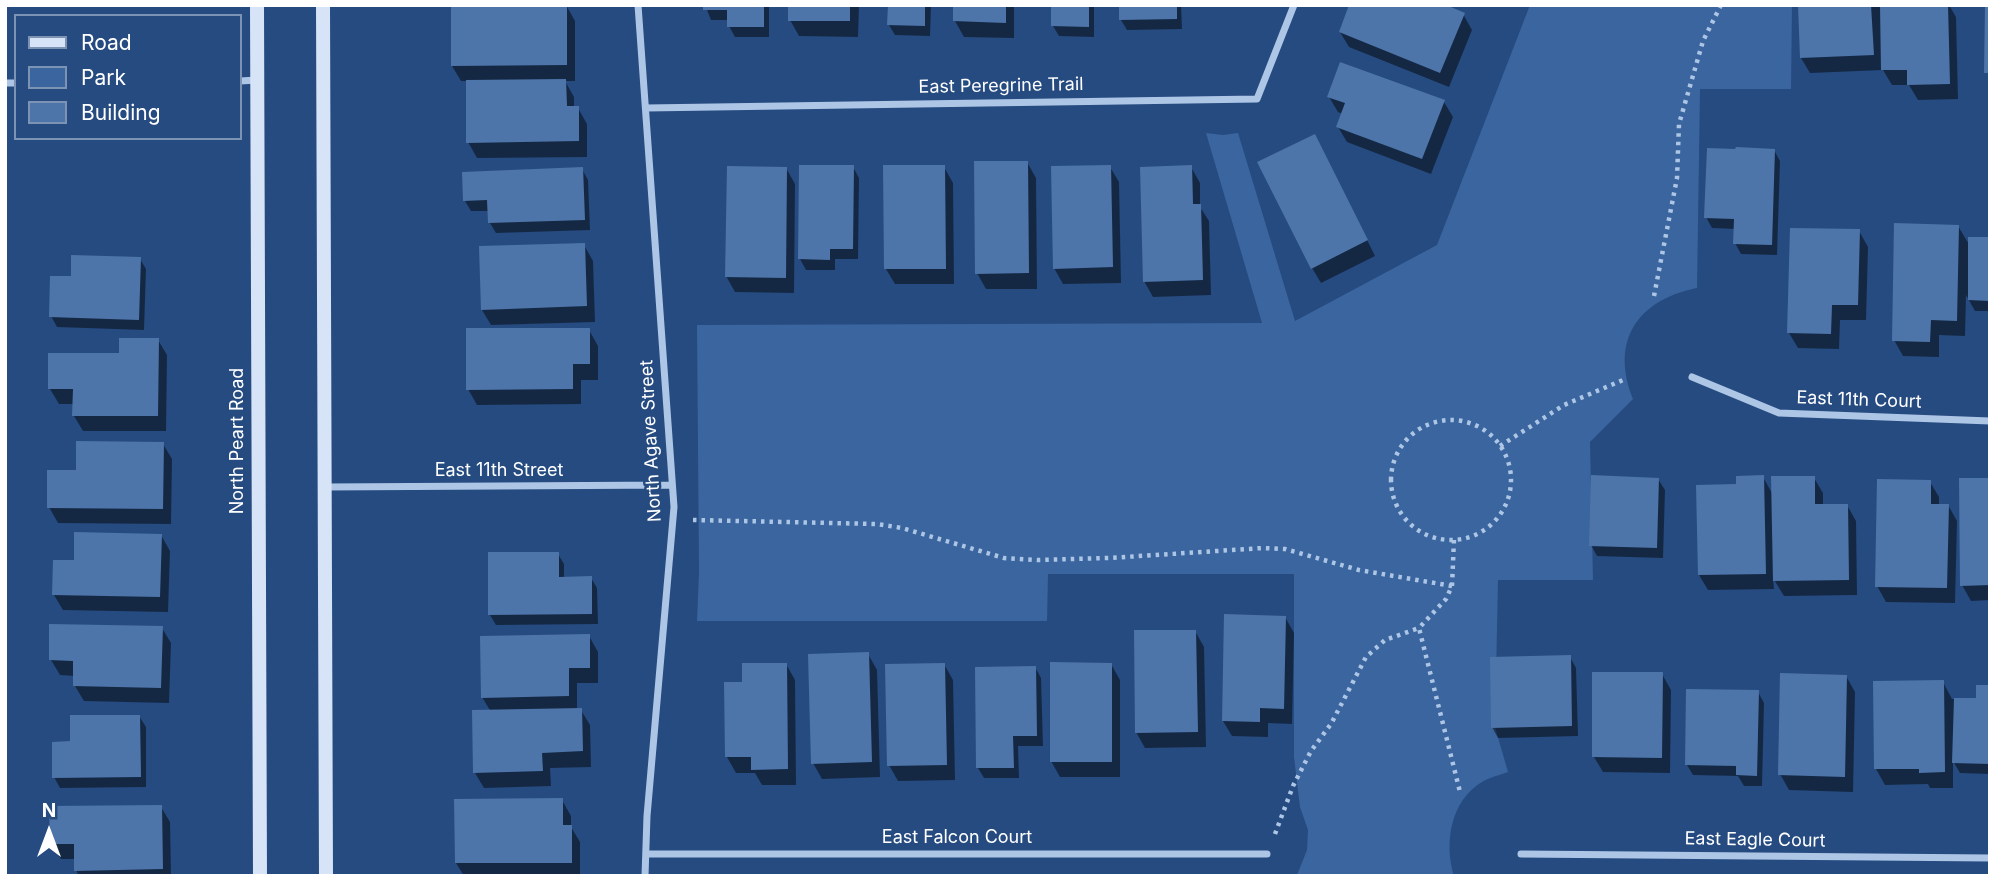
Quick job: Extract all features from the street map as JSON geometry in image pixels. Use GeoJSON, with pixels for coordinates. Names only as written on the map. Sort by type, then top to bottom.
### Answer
{"type":"FeatureCollection","features":[{"type":"Feature","properties":{"kind":"street","name":"North Peart Road"},"geometry":{"type":"LineString","coordinates":[[257,5],[260,876]]}},
{"type":"Feature","properties":{"kind":"street"},"geometry":{"type":"LineString","coordinates":[[323,5],[326,876]]}},
{"type":"Feature","properties":{"kind":"street","name":"North Agave Street"},"geometry":{"type":"LineString","coordinates":[[638,5],[674,507],[645,876]]}},
{"type":"Feature","properties":{"kind":"street","name":"East Peregrine Trail"},"geometry":{"type":"LineString","coordinates":[[646,108],[1257,99],[1294,5]]}},
{"type":"Feature","properties":{"kind":"street"},"geometry":{"type":"LineString","coordinates":[[242,81],[257,80]]}},
{"type":"Feature","properties":{"kind":"street","name":"East 11th Court"},"geometry":{"type":"LineString","coordinates":[[1692,377],[1779,413],[1990,421]]}},
{"type":"Feature","properties":{"kind":"street","name":"East 11th Street"},"geometry":{"type":"LineString","coordinates":[[325,487],[672,485]]}},
{"type":"Feature","properties":{"kind":"street","name":"East Falcon Court"},"geometry":{"type":"LineString","coordinates":[[646,854],[1267,854]]}},
{"type":"Feature","properties":{"kind":"street","name":"East Eagle Court"},"geometry":{"type":"LineString","coordinates":[[1521,854],[1990,858]]}},
{"type":"Feature","properties":{"kind":"path"},"geometry":{"type":"LineString","coordinates":[[1654,296],[1677,178],[1679,124],[1703,41],[1721,5]]}},
{"type":"Feature","properties":{"kind":"path"},"geometry":{"type":"LineString","coordinates":[[1500,446],[1564,405],[1623,380]]}},
{"type":"Feature","properties":{"kind":"path"},"geometry":{"type":"LineString","coordinates":[[1446,419],[1465,421],[1483,428],[1507,457],[1511,476],[1510,495],[1502,513],[1490,527],[1473,537],[1454,540],[1433,538],[1414,528],[1400,513],[1391,494],[1390,473],[1396,453],[1408,436],[1426,425],[1446,419]]}},
{"type":"Feature","properties":{"kind":"path"},"geometry":{"type":"LineString","coordinates":[[702,520],[877,524],[902,528],[1004,558],[1037,560],[1285,549],[1359,570],[1452,586]]}},
{"type":"Feature","properties":{"kind":"path"},"geometry":{"type":"LineString","coordinates":[[1267,854],[1293,786],[1311,751],[1331,724],[1366,657],[1385,640],[1419,628],[1446,599],[1452,586],[1454,540]]}},
{"type":"Feature","properties":{"kind":"path"},"geometry":{"type":"LineString","coordinates":[[1419,628],[1460,792]]}},
{"type":"Feature","properties":{"kind":"green space"},"geometry":{"type":"Polygon","coordinates":[[[1530,5],[1792,5],[1791,89],[1700,89],[1697,288],[1658,302],[1644,313],[1634,326],[1627,342],[1625,359],[1633,399],[1590,442],[1593,580],[1498,580],[1495,727],[1508,772],[1485,780],[1471,790],[1456,812],[1450,837],[1454,876],[1297,875],[1307,850],[1308,830],[1300,807],[1294,757],[1294,574],[1048,574],[1047,621],[697,621],[697,325],[1262,323],[1206,133],[1238,133],[1295,321],[1437,245],[1530,5]]]}},
{"type":"Feature","properties":{"kind":"building"},"geometry":{"type":"Polygon","coordinates":[[[451,5],[567,5],[567,65],[451,66],[451,5]]]}},
{"type":"Feature","properties":{"kind":"building"},"geometry":{"type":"Polygon","coordinates":[[[703,5],[764,5],[764,27],[727,27],[727,10],[703,10],[703,5]]]}},
{"type":"Feature","properties":{"kind":"building"},"geometry":{"type":"Polygon","coordinates":[[[788,5],[850,5],[850,21],[788,21],[788,5]]]}},
{"type":"Feature","properties":{"kind":"building"},"geometry":{"type":"Polygon","coordinates":[[[888,5],[925,5],[925,26],[887,25],[888,5]]]}},
{"type":"Feature","properties":{"kind":"building"},"geometry":{"type":"Polygon","coordinates":[[[953,5],[1006,5],[1006,23],[953,21],[953,5]]]}},
{"type":"Feature","properties":{"kind":"building"},"geometry":{"type":"Polygon","coordinates":[[[1051,5],[1089,5],[1089,27],[1051,26],[1051,5]]]}},
{"type":"Feature","properties":{"kind":"building"},"geometry":{"type":"Polygon","coordinates":[[[1119,5],[1177,5],[1177,19],[1119,20],[1119,5]]]}},
{"type":"Feature","properties":{"kind":"building"},"geometry":{"type":"Polygon","coordinates":[[[1349,5],[1446,5],[1465,13],[1440,73],[1339,32],[1349,5]]]}},
{"type":"Feature","properties":{"kind":"building"},"geometry":{"type":"Polygon","coordinates":[[[1798,5],[1871,5],[1874,55],[1800,58],[1798,5]]]}},
{"type":"Feature","properties":{"kind":"building"},"geometry":{"type":"Polygon","coordinates":[[[1880,5],[1948,5],[1950,84],[1907,85],[1907,70],[1881,70],[1880,5]]]}},
{"type":"Feature","properties":{"kind":"building"},"geometry":{"type":"Polygon","coordinates":[[[1985,5],[1990,5],[1990,73],[1984,73],[1985,5]]]}},
{"type":"Feature","properties":{"kind":"building"},"geometry":{"type":"Polygon","coordinates":[[[1340,62],[1445,100],[1422,159],[1336,127],[1345,103],[1327,97],[1340,62]]]}},
{"type":"Feature","properties":{"kind":"building"},"geometry":{"type":"Polygon","coordinates":[[[566,79],[567,106],[579,106],[579,141],[466,143],[466,80],[566,79]]]}},
{"type":"Feature","properties":{"kind":"building"},"geometry":{"type":"Polygon","coordinates":[[[1315,134],[1368,240],[1311,269],[1257,162],[1315,134]]]}},
{"type":"Feature","properties":{"kind":"building"},"geometry":{"type":"Polygon","coordinates":[[[1707,148],[1775,149],[1772,245],[1733,244],[1734,219],[1704,218],[1707,148]]]}},
{"type":"Feature","properties":{"kind":"building"},"geometry":{"type":"Polygon","coordinates":[[[974,161],[1028,161],[1029,273],[975,274],[974,161]]]}},
{"type":"Feature","properties":{"kind":"building"},"geometry":{"type":"Polygon","coordinates":[[[799,165],[854,165],[853,249],[830,249],[830,260],[798,259],[799,165]]]}},
{"type":"Feature","properties":{"kind":"building"},"geometry":{"type":"Polygon","coordinates":[[[883,165],[945,165],[946,269],[884,269],[883,165]]]}},
{"type":"Feature","properties":{"kind":"building"},"geometry":{"type":"Polygon","coordinates":[[[1111,165],[1113,267],[1053,269],[1051,166],[1111,165]]]}},
{"type":"Feature","properties":{"kind":"building"},"geometry":{"type":"Polygon","coordinates":[[[1192,165],[1193,204],[1201,204],[1203,280],[1143,282],[1140,167],[1192,165]]]}},
{"type":"Feature","properties":{"kind":"building"},"geometry":{"type":"Polygon","coordinates":[[[727,166],[787,167],[786,278],[725,277],[727,166]]]}},
{"type":"Feature","properties":{"kind":"building"},"geometry":{"type":"Polygon","coordinates":[[[583,167],[585,220],[488,223],[487,200],[463,201],[462,172],[583,167]]]}},
{"type":"Feature","properties":{"kind":"building"},"geometry":{"type":"Polygon","coordinates":[[[1894,223],[1959,225],[1957,321],[1931,320],[1930,342],[1892,341],[1894,223]]]}},
{"type":"Feature","properties":{"kind":"building"},"geometry":{"type":"Polygon","coordinates":[[[1790,228],[1860,229],[1858,305],[1832,305],[1831,334],[1787,333],[1790,228]]]}},
{"type":"Feature","properties":{"kind":"building"},"geometry":{"type":"Polygon","coordinates":[[[1968,237],[1990,237],[1990,301],[1968,300],[1968,237]]]}},
{"type":"Feature","properties":{"kind":"building"},"geometry":{"type":"Polygon","coordinates":[[[585,243],[587,306],[481,310],[479,246],[585,243]]]}},
{"type":"Feature","properties":{"kind":"building"},"geometry":{"type":"Polygon","coordinates":[[[71,255],[141,257],[139,320],[49,317],[50,276],[71,276],[71,255]]]}},
{"type":"Feature","properties":{"kind":"building"},"geometry":{"type":"Polygon","coordinates":[[[466,328],[590,328],[590,364],[573,364],[573,389],[466,390],[466,328]]]}},
{"type":"Feature","properties":{"kind":"building"},"geometry":{"type":"Polygon","coordinates":[[[119,338],[159,338],[158,416],[72,416],[73,389],[48,389],[48,353],[119,353],[119,338]]]}},
{"type":"Feature","properties":{"kind":"building"},"geometry":{"type":"Polygon","coordinates":[[[76,441],[164,442],[163,509],[47,508],[47,470],[76,470],[76,441]]]}},
{"type":"Feature","properties":{"kind":"building"},"geometry":{"type":"Polygon","coordinates":[[[1591,475],[1659,478],[1657,548],[1589,546],[1591,475]]]}},
{"type":"Feature","properties":{"kind":"building"},"geometry":{"type":"Polygon","coordinates":[[[1764,475],[1766,574],[1698,575],[1696,485],[1736,484],[1736,476],[1764,475]]]}},
{"type":"Feature","properties":{"kind":"building"},"geometry":{"type":"Polygon","coordinates":[[[1771,476],[1815,476],[1815,504],[1848,504],[1849,580],[1773,581],[1771,476]]]}},
{"type":"Feature","properties":{"kind":"building"},"geometry":{"type":"Polygon","coordinates":[[[1959,478],[1989,478],[1990,585],[1960,586],[1959,478]]]}},
{"type":"Feature","properties":{"kind":"building"},"geometry":{"type":"Polygon","coordinates":[[[1877,479],[1931,480],[1931,504],[1949,504],[1947,588],[1875,587],[1877,479]]]}},
{"type":"Feature","properties":{"kind":"building"},"geometry":{"type":"Polygon","coordinates":[[[74,532],[162,534],[160,597],[52,595],[53,560],[74,560],[74,532]]]}},
{"type":"Feature","properties":{"kind":"building"},"geometry":{"type":"Polygon","coordinates":[[[488,552],[559,552],[559,577],[592,576],[592,614],[488,615],[488,552]]]}},
{"type":"Feature","properties":{"kind":"building"},"geometry":{"type":"Polygon","coordinates":[[[1224,614],[1286,616],[1284,709],[1260,708],[1260,722],[1222,721],[1224,614]]]}},
{"type":"Feature","properties":{"kind":"building"},"geometry":{"type":"Polygon","coordinates":[[[49,624],[163,626],[161,688],[73,686],[73,661],[49,660],[49,624]]]}},
{"type":"Feature","properties":{"kind":"building"},"geometry":{"type":"Polygon","coordinates":[[[1134,630],[1196,630],[1198,732],[1135,733],[1134,630]]]}},
{"type":"Feature","properties":{"kind":"building"},"geometry":{"type":"Polygon","coordinates":[[[590,634],[590,668],[569,668],[569,696],[481,698],[480,636],[590,634]]]}},
{"type":"Feature","properties":{"kind":"building"},"geometry":{"type":"Polygon","coordinates":[[[869,652],[872,762],[811,764],[808,654],[869,652]]]}},
{"type":"Feature","properties":{"kind":"building"},"geometry":{"type":"Polygon","coordinates":[[[1571,655],[1572,726],[1491,728],[1490,657],[1571,655]]]}},
{"type":"Feature","properties":{"kind":"building"},"geometry":{"type":"Polygon","coordinates":[[[1050,662],[1112,663],[1112,762],[1050,762],[1050,662]]]}},
{"type":"Feature","properties":{"kind":"building"},"geometry":{"type":"Polygon","coordinates":[[[742,663],[787,663],[788,769],[751,770],[751,757],[725,757],[724,682],[742,682],[742,663]]]}},
{"type":"Feature","properties":{"kind":"building"},"geometry":{"type":"Polygon","coordinates":[[[945,663],[947,765],[887,766],[885,664],[945,663]]]}},
{"type":"Feature","properties":{"kind":"building"},"geometry":{"type":"Polygon","coordinates":[[[1036,666],[1037,736],[1013,736],[1014,768],[976,768],[975,667],[1036,666]]]}},
{"type":"Feature","properties":{"kind":"building"},"geometry":{"type":"Polygon","coordinates":[[[1592,672],[1663,672],[1662,758],[1592,757],[1592,672]]]}},
{"type":"Feature","properties":{"kind":"building"},"geometry":{"type":"Polygon","coordinates":[[[1780,673],[1847,675],[1845,777],[1778,775],[1780,673]]]}},
{"type":"Feature","properties":{"kind":"building"},"geometry":{"type":"Polygon","coordinates":[[[1944,680],[1945,772],[1874,769],[1873,681],[1944,680]]]}},
{"type":"Feature","properties":{"kind":"building"},"geometry":{"type":"Polygon","coordinates":[[[1976,685],[1990,685],[1990,764],[1952,763],[1954,698],[1976,698],[1976,685]]]}},
{"type":"Feature","properties":{"kind":"building"},"geometry":{"type":"Polygon","coordinates":[[[1686,689],[1759,690],[1757,776],[1736,775],[1736,766],[1685,765],[1686,689]]]}},
{"type":"Feature","properties":{"kind":"building"},"geometry":{"type":"Polygon","coordinates":[[[582,708],[583,751],[542,753],[543,771],[473,773],[472,710],[582,708]]]}},
{"type":"Feature","properties":{"kind":"building"},"geometry":{"type":"Polygon","coordinates":[[[70,715],[140,715],[141,777],[52,778],[52,742],[70,741],[70,715]]]}},
{"type":"Feature","properties":{"kind":"building"},"geometry":{"type":"Polygon","coordinates":[[[563,798],[563,825],[572,825],[572,863],[455,863],[454,799],[563,798]]]}},
{"type":"Feature","properties":{"kind":"building"},"geometry":{"type":"Polygon","coordinates":[[[162,805],[163,869],[74,871],[74,844],[50,844],[49,806],[162,805]]]}}]}
